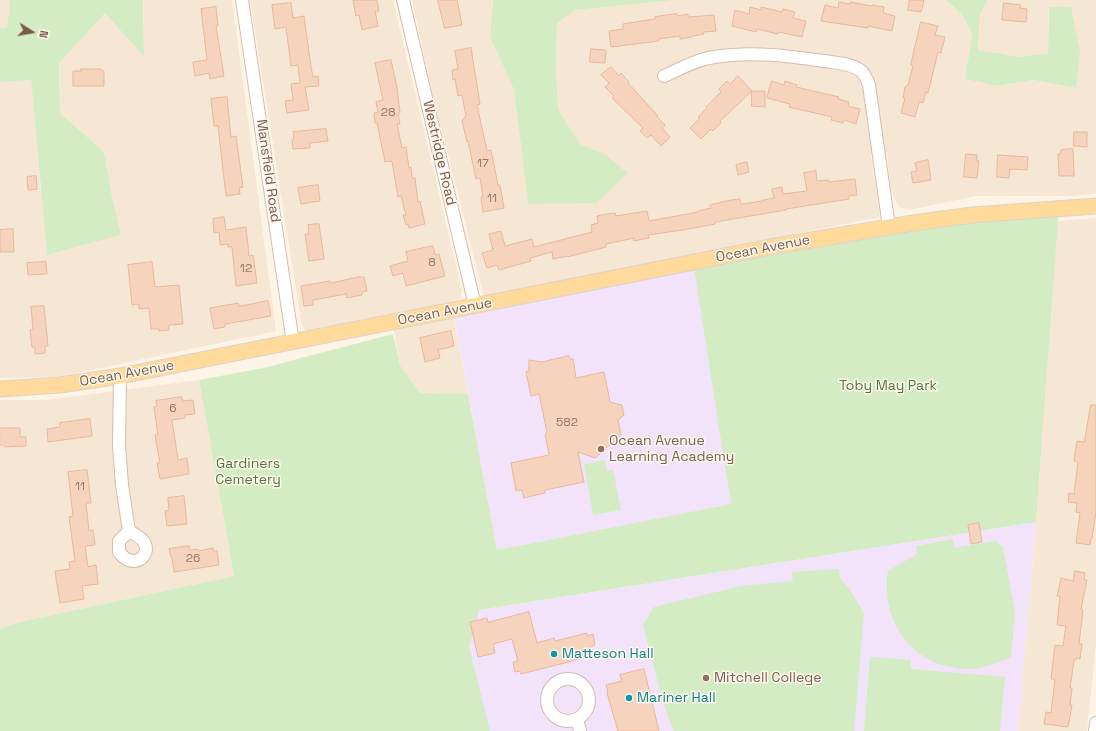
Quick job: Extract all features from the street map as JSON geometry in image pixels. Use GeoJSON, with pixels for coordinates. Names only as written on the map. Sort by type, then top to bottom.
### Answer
{"type":"FeatureCollection","features":[{"type":"Feature","properties":{"kind":"main road","name":"Ocean Avenue"},"geometry":{"type":"LineString","coordinates":[[0,390],[61,385],[120,376],[293,343],[770,247],[889,227],[972,215],[1096,206]]}},
{"type":"Feature","properties":{"kind":"street","name":"Mansfield Road"},"geometry":{"type":"LineString","coordinates":[[242,0],[293,343]]}},
{"type":"Feature","properties":{"kind":"street","name":"Westridge Road"},"geometry":{"type":"LineString","coordinates":[[403,0],[475,306]]}},
{"type":"Feature","properties":{"kind":"street"},"geometry":{"type":"LineString","coordinates":[[664,76],[692,64],[714,57],[751,54],[797,57],[847,64],[859,70],[866,76],[869,85],[889,227]]}},
{"type":"Feature","properties":{"kind":"street"},"geometry":{"type":"LineString","coordinates":[[120,376],[119,446],[122,485],[129,531]]}},
{"type":"Feature","properties":{"kind":"street"},"geometry":{"type":"LineString","coordinates":[[577,719],[580,731]]}},
{"type":"Feature","properties":{"kind":"street"},"geometry":{"type":"LineString","coordinates":[[1095,731],[1096,723]]}},
{"type":"Feature","properties":{"kind":"shaded area"},"geometry":{"type":"Polygon","coordinates":[[[0,0],[10,0],[7,27],[0,28],[0,0]]]}},
{"type":"Feature","properties":{"kind":"shaded area"},"geometry":{"type":"Polygon","coordinates":[[[143,0],[232,0],[276,331],[59,377],[0,378],[0,82],[31,80],[47,255],[121,235],[104,152],[60,113],[59,62],[105,13],[144,57],[143,0]]]}},
{"type":"Feature","properties":{"kind":"shaded area"},"geometry":{"type":"Polygon","coordinates":[[[250,0],[393,0],[462,291],[460,299],[451,301],[468,394],[420,393],[400,365],[391,314],[307,332],[302,326],[250,0]]]}},
{"type":"Feature","properties":{"kind":"shaded area"},"geometry":{"type":"Polygon","coordinates":[[[412,0],[493,0],[490,37],[514,90],[528,204],[597,202],[605,154],[580,144],[558,109],[556,69],[557,23],[576,10],[675,0],[946,0],[962,14],[972,35],[965,79],[996,86],[1033,80],[1075,88],[1049,7],[1048,53],[1020,57],[978,50],[980,15],[987,0],[1096,0],[1096,194],[1072,196],[976,196],[909,210],[899,207],[891,192],[887,153],[871,155],[880,217],[484,296],[433,97],[412,0]]]}},
{"type":"Feature","properties":{"kind":"shaded area"},"geometry":{"type":"Polygon","coordinates":[[[1096,218],[1096,645],[1087,731],[1018,731],[1036,522],[1058,221],[1096,218]]]}},
{"type":"Feature","properties":{"kind":"shaded area","name":"Ocean Avenue Learning Academy"},"geometry":{"type":"Polygon","coordinates":[[[693,262],[732,504],[497,550],[453,310],[693,262]]]}},
{"type":"Feature","properties":{"kind":"shaded area"},"geometry":{"type":"Polygon","coordinates":[[[199,380],[234,576],[15,623],[0,630],[0,400],[46,400],[199,380]]]}},
{"type":"Feature","properties":{"kind":"shaded area","name":"Mitchell College"},"geometry":{"type":"Polygon","coordinates":[[[1036,522],[1018,731],[392,731],[386,625],[1036,522]]]}},
{"type":"Feature","properties":{"kind":"green space"},"geometry":{"type":"Polygon","coordinates":[[[10,0],[143,0],[144,57],[105,13],[59,63],[60,113],[104,152],[121,235],[47,255],[31,80],[0,82],[0,28],[7,27],[10,0]]]}},
{"type":"Feature","properties":{"kind":"green space"},"geometry":{"type":"Polygon","coordinates":[[[493,0],[675,0],[576,10],[557,23],[556,69],[558,109],[580,144],[605,154],[627,173],[597,203],[528,204],[514,90],[490,37],[493,0]]]}},
{"type":"Feature","properties":{"kind":"green space"},"geometry":{"type":"Polygon","coordinates":[[[946,0],[987,0],[980,15],[978,50],[1020,57],[1048,53],[1049,7],[1071,7],[1080,52],[1076,88],[1033,80],[996,86],[965,79],[972,35],[962,14],[946,0]]]}},
{"type":"Feature","properties":{"kind":"green space"},"geometry":{"type":"Polygon","coordinates":[[[1059,209],[1036,522],[479,610],[469,647],[490,731],[0,731],[0,630],[15,623],[234,576],[199,380],[263,368],[393,334],[400,365],[420,393],[468,394],[497,550],[731,504],[693,262],[1059,209]]]}},
{"type":"Feature","properties":{"kind":"green space"},"geometry":{"type":"Polygon","coordinates":[[[605,460],[607,471],[613,470],[621,510],[593,515],[584,464],[605,460]]]}},
{"type":"Feature","properties":{"kind":"green space"},"geometry":{"type":"Polygon","coordinates":[[[953,539],[954,548],[995,541],[1003,547],[1015,613],[1011,657],[984,667],[967,669],[948,667],[931,660],[916,651],[904,639],[895,624],[889,608],[887,590],[888,571],[917,554],[916,546],[953,539]]]}},
{"type":"Feature","properties":{"kind":"green space"},"geometry":{"type":"Polygon","coordinates":[[[839,569],[840,578],[848,587],[864,613],[854,731],[674,731],[663,703],[643,625],[654,607],[741,586],[793,581],[792,572],[839,569]]]}},
{"type":"Feature","properties":{"kind":"green space"},"geometry":{"type":"Polygon","coordinates":[[[870,657],[911,660],[911,669],[1005,677],[1000,731],[864,731],[870,657]]]}},
{"type":"Feature","properties":{"kind":"building"},"geometry":{"type":"Polygon","coordinates":[[[377,0],[379,11],[375,11],[378,26],[362,30],[359,15],[356,16],[353,1],[377,0]]]}},
{"type":"Feature","properties":{"kind":"building"},"geometry":{"type":"Polygon","coordinates":[[[438,0],[457,0],[462,25],[445,28],[438,0]]]}},
{"type":"Feature","properties":{"kind":"building"},"geometry":{"type":"Polygon","coordinates":[[[910,0],[924,0],[921,12],[908,10],[910,0]]]}},
{"type":"Feature","properties":{"kind":"building"},"geometry":{"type":"Polygon","coordinates":[[[839,2],[850,4],[850,2],[884,7],[883,13],[895,16],[892,31],[868,26],[868,28],[821,21],[825,5],[838,8],[839,2]]]}},
{"type":"Feature","properties":{"kind":"building"},"geometry":{"type":"Polygon","coordinates":[[[291,3],[293,18],[304,16],[313,77],[318,76],[319,86],[305,87],[309,110],[287,113],[285,101],[293,100],[291,84],[300,83],[298,65],[291,66],[286,27],[275,29],[272,5],[291,3]]]}},
{"type":"Feature","properties":{"kind":"building"},"geometry":{"type":"Polygon","coordinates":[[[1004,3],[1021,5],[1020,8],[1027,9],[1026,22],[1002,20],[1004,3]]]}},
{"type":"Feature","properties":{"kind":"building"},"geometry":{"type":"Polygon","coordinates":[[[216,7],[218,26],[216,26],[224,76],[210,79],[209,73],[195,76],[193,62],[207,60],[201,9],[216,7]]]}},
{"type":"Feature","properties":{"kind":"building"},"geometry":{"type":"Polygon","coordinates":[[[750,7],[761,10],[761,7],[782,12],[783,9],[795,12],[793,18],[806,21],[802,37],[779,32],[778,34],[757,29],[756,32],[732,26],[735,10],[749,14],[750,7]]]}},
{"type":"Feature","properties":{"kind":"building"},"geometry":{"type":"Polygon","coordinates":[[[677,14],[677,16],[688,14],[688,17],[714,15],[716,31],[703,32],[704,34],[680,39],[680,36],[659,39],[659,41],[611,47],[609,31],[623,29],[623,24],[677,14]]]}},
{"type":"Feature","properties":{"kind":"building"},"geometry":{"type":"Polygon","coordinates":[[[921,22],[938,26],[935,35],[945,37],[941,53],[938,52],[928,93],[926,92],[923,103],[919,102],[915,117],[901,113],[905,98],[903,98],[905,87],[908,85],[913,66],[911,65],[921,22]]]}},
{"type":"Feature","properties":{"kind":"building"},"geometry":{"type":"Polygon","coordinates":[[[471,48],[480,104],[477,105],[487,151],[491,150],[504,208],[483,212],[481,197],[483,197],[480,178],[476,179],[462,121],[466,116],[462,95],[458,96],[455,79],[453,80],[452,70],[458,69],[455,51],[471,48]]]}},
{"type":"Feature","properties":{"kind":"building"},"geometry":{"type":"Polygon","coordinates":[[[591,49],[606,50],[605,63],[590,62],[591,49]]]}},
{"type":"Feature","properties":{"kind":"building"},"geometry":{"type":"Polygon","coordinates":[[[391,60],[397,87],[400,113],[398,114],[400,124],[397,124],[402,148],[406,147],[412,178],[415,178],[418,202],[420,201],[425,224],[409,228],[408,224],[406,225],[403,215],[406,215],[401,196],[398,197],[392,161],[385,162],[377,123],[375,123],[374,113],[378,112],[376,102],[383,100],[375,63],[391,60]]]}},
{"type":"Feature","properties":{"kind":"building"},"geometry":{"type":"Polygon","coordinates":[[[611,67],[619,76],[621,73],[665,125],[662,128],[670,137],[661,146],[651,135],[647,138],[640,131],[643,128],[612,98],[614,96],[605,87],[609,83],[601,75],[611,67]]]}},
{"type":"Feature","properties":{"kind":"building"},"geometry":{"type":"Polygon","coordinates":[[[81,69],[101,69],[101,71],[104,71],[104,86],[73,86],[73,71],[81,71],[81,69]]]}},
{"type":"Feature","properties":{"kind":"building"},"geometry":{"type":"Polygon","coordinates":[[[738,76],[752,91],[720,121],[721,123],[713,131],[711,129],[701,139],[690,128],[700,118],[698,117],[707,108],[706,107],[721,92],[719,89],[727,81],[730,84],[738,76]]]}},
{"type":"Feature","properties":{"kind":"building"},"geometry":{"type":"Polygon","coordinates":[[[772,81],[784,85],[785,81],[797,85],[796,87],[839,97],[838,99],[849,102],[848,106],[860,109],[856,124],[844,120],[843,123],[831,120],[832,117],[789,107],[790,104],[767,98],[772,81]]]}},
{"type":"Feature","properties":{"kind":"building"},"geometry":{"type":"Polygon","coordinates":[[[752,91],[765,91],[765,107],[752,106],[752,91]]]}},
{"type":"Feature","properties":{"kind":"building"},"geometry":{"type":"Polygon","coordinates":[[[227,97],[231,137],[236,136],[243,187],[239,188],[240,194],[226,196],[218,126],[214,126],[211,99],[227,97]]]}},
{"type":"Feature","properties":{"kind":"building"},"geometry":{"type":"Polygon","coordinates":[[[326,129],[328,141],[309,143],[310,148],[293,149],[293,132],[326,129]]]}},
{"type":"Feature","properties":{"kind":"building"},"geometry":{"type":"Polygon","coordinates":[[[1074,132],[1087,132],[1087,147],[1074,146],[1074,132]]]}},
{"type":"Feature","properties":{"kind":"building"},"geometry":{"type":"Polygon","coordinates":[[[1073,149],[1074,176],[1059,176],[1058,154],[1061,153],[1061,150],[1073,149]]]}},
{"type":"Feature","properties":{"kind":"building"},"geometry":{"type":"Polygon","coordinates":[[[966,154],[977,155],[977,161],[979,161],[977,178],[964,177],[966,154]]]}},
{"type":"Feature","properties":{"kind":"building"},"geometry":{"type":"Polygon","coordinates":[[[998,155],[1028,157],[1027,170],[1010,169],[1009,178],[997,177],[998,155]]]}},
{"type":"Feature","properties":{"kind":"building"},"geometry":{"type":"Polygon","coordinates":[[[928,160],[931,180],[913,183],[911,172],[917,171],[915,163],[928,160]]]}},
{"type":"Feature","properties":{"kind":"building"},"geometry":{"type":"Polygon","coordinates":[[[747,162],[749,172],[738,175],[736,165],[747,162]]]}},
{"type":"Feature","properties":{"kind":"building"},"geometry":{"type":"Polygon","coordinates":[[[816,171],[817,181],[829,180],[829,182],[855,179],[857,195],[849,196],[849,199],[786,209],[715,222],[715,224],[648,235],[649,238],[634,241],[634,238],[606,244],[606,247],[567,257],[553,259],[552,252],[530,258],[531,261],[499,270],[497,265],[487,268],[482,253],[493,250],[489,234],[501,231],[505,246],[532,239],[534,247],[592,232],[591,225],[598,223],[597,216],[615,213],[616,216],[647,211],[649,221],[698,212],[711,208],[710,205],[731,200],[740,199],[741,204],[763,201],[774,198],[772,189],[782,187],[783,194],[807,191],[804,173],[816,171]]]}},
{"type":"Feature","properties":{"kind":"building"},"geometry":{"type":"Polygon","coordinates":[[[36,176],[37,189],[28,190],[27,177],[36,176]]]}},
{"type":"Feature","properties":{"kind":"building"},"geometry":{"type":"Polygon","coordinates":[[[318,185],[320,201],[301,204],[298,188],[318,185]]]}},
{"type":"Feature","properties":{"kind":"building"},"geometry":{"type":"Polygon","coordinates":[[[224,217],[226,230],[246,227],[249,256],[253,255],[257,283],[236,286],[232,247],[228,247],[228,244],[220,245],[219,232],[214,233],[213,219],[224,217]]]}},
{"type":"Feature","properties":{"kind":"building"},"geometry":{"type":"Polygon","coordinates":[[[319,224],[324,259],[309,261],[305,234],[309,234],[308,225],[319,224]]]}},
{"type":"Feature","properties":{"kind":"building"},"geometry":{"type":"Polygon","coordinates":[[[13,229],[14,252],[0,252],[0,230],[13,229]]]}},
{"type":"Feature","properties":{"kind":"building"},"geometry":{"type":"Polygon","coordinates":[[[433,246],[435,255],[439,254],[445,276],[406,286],[403,273],[393,276],[390,266],[408,261],[406,252],[433,246]]]}},
{"type":"Feature","properties":{"kind":"building"},"geometry":{"type":"Polygon","coordinates":[[[46,262],[47,274],[28,275],[27,263],[46,262]]]}},
{"type":"Feature","properties":{"kind":"building"},"geometry":{"type":"Polygon","coordinates":[[[152,262],[155,287],[179,285],[183,324],[169,325],[169,330],[159,331],[159,329],[151,329],[149,308],[139,309],[139,304],[132,305],[128,265],[152,262]]]}},
{"type":"Feature","properties":{"kind":"building"},"geometry":{"type":"Polygon","coordinates":[[[364,277],[367,291],[362,292],[362,295],[347,298],[346,294],[313,300],[313,305],[304,306],[301,286],[330,281],[330,283],[364,277]]]}},
{"type":"Feature","properties":{"kind":"building"},"geometry":{"type":"Polygon","coordinates":[[[268,301],[271,316],[225,324],[225,327],[214,329],[210,308],[238,303],[239,306],[268,301]]]}},
{"type":"Feature","properties":{"kind":"building"},"geometry":{"type":"Polygon","coordinates":[[[44,306],[48,346],[45,346],[45,353],[35,354],[35,347],[32,347],[30,330],[33,329],[31,307],[44,306]]]}},
{"type":"Feature","properties":{"kind":"building"},"geometry":{"type":"Polygon","coordinates":[[[451,331],[454,346],[438,350],[440,358],[425,362],[420,338],[451,331]]]}},
{"type":"Feature","properties":{"kind":"building"},"geometry":{"type":"Polygon","coordinates":[[[569,356],[570,359],[573,359],[576,378],[604,372],[610,402],[622,405],[624,415],[618,420],[621,435],[595,458],[578,452],[584,482],[545,490],[545,493],[524,498],[522,490],[516,491],[511,463],[549,455],[545,434],[547,432],[539,394],[531,396],[526,372],[529,371],[529,360],[541,362],[569,356]]]}},
{"type":"Feature","properties":{"kind":"building"},"geometry":{"type":"Polygon","coordinates":[[[182,397],[183,401],[193,400],[195,414],[185,415],[185,418],[172,420],[178,460],[187,458],[189,474],[160,479],[157,463],[160,463],[155,435],[158,435],[154,407],[157,406],[156,401],[182,397]]]}},
{"type":"Feature","properties":{"kind":"building"},"geometry":{"type":"Polygon","coordinates":[[[1091,405],[1096,405],[1096,512],[1090,545],[1076,543],[1080,513],[1076,512],[1077,503],[1068,502],[1069,493],[1074,494],[1078,462],[1074,461],[1077,441],[1084,442],[1091,405]]]}},
{"type":"Feature","properties":{"kind":"building"},"geometry":{"type":"Polygon","coordinates":[[[90,419],[92,436],[48,442],[47,429],[60,427],[60,423],[90,419]]]}},
{"type":"Feature","properties":{"kind":"building"},"geometry":{"type":"Polygon","coordinates":[[[0,428],[20,428],[20,437],[26,437],[26,446],[5,447],[0,445],[0,428]]]}},
{"type":"Feature","properties":{"kind":"building"},"geometry":{"type":"Polygon","coordinates":[[[87,470],[91,503],[86,503],[89,531],[93,530],[95,545],[85,546],[88,567],[96,565],[98,584],[82,586],[84,599],[60,603],[55,571],[70,569],[69,562],[75,561],[69,517],[73,516],[68,472],[87,470]]]}},
{"type":"Feature","properties":{"kind":"building"},"geometry":{"type":"Polygon","coordinates":[[[184,496],[187,524],[167,526],[165,511],[169,510],[168,498],[184,496]]]}},
{"type":"Feature","properties":{"kind":"building"},"geometry":{"type":"Polygon","coordinates":[[[979,523],[982,542],[971,544],[968,525],[979,523]]]}},
{"type":"Feature","properties":{"kind":"building"},"geometry":{"type":"Polygon","coordinates":[[[189,546],[190,550],[198,549],[199,551],[213,548],[213,551],[217,551],[219,565],[174,572],[169,549],[189,546]]]}},
{"type":"Feature","properties":{"kind":"building"},"geometry":{"type":"Polygon","coordinates":[[[1075,571],[1085,573],[1084,579],[1087,580],[1081,609],[1083,610],[1079,644],[1082,644],[1080,659],[1076,658],[1076,660],[1074,660],[1070,688],[1072,688],[1070,705],[1072,705],[1068,727],[1044,724],[1046,712],[1051,713],[1055,679],[1051,679],[1055,645],[1063,646],[1066,626],[1057,625],[1060,597],[1057,596],[1061,578],[1073,581],[1075,571]]]}},
{"type":"Feature","properties":{"kind":"building"},"geometry":{"type":"Polygon","coordinates":[[[529,612],[537,643],[554,638],[555,641],[587,633],[587,636],[593,634],[595,645],[590,647],[592,656],[521,674],[520,671],[515,672],[513,662],[518,661],[512,639],[493,644],[495,653],[478,657],[470,622],[487,618],[488,622],[529,612]]]}},
{"type":"Feature","properties":{"kind":"building","name":"Mariner Hall"},"geometry":{"type":"Polygon","coordinates":[[[644,669],[659,731],[618,731],[606,685],[622,681],[620,675],[644,669]]]}},
{"type":"Feature","properties":{"kind":"place","name":"Ocean Avenue Learning Academy"},"geometry":{"type":"Point","coordinates":[601,449]}},
{"type":"Feature","properties":{"kind":"place","name":"Matteson Hall"},"geometry":{"type":"Point","coordinates":[554,654]}},
{"type":"Feature","properties":{"kind":"place","name":"Mitchell College"},"geometry":{"type":"Point","coordinates":[706,678]}},
{"type":"Feature","properties":{"kind":"place","name":"Mariner Hall"},"geometry":{"type":"Point","coordinates":[629,698]}},
{"type":"Feature","properties":{"kind":"park label","name":"Toby May Park"},"geometry":{"type":"Point","coordinates":[888,386]}},
{"type":"Feature","properties":{"kind":"park label","name":"Gardiners Cemetery"},"geometry":{"type":"Point","coordinates":[248,472]}}]}
